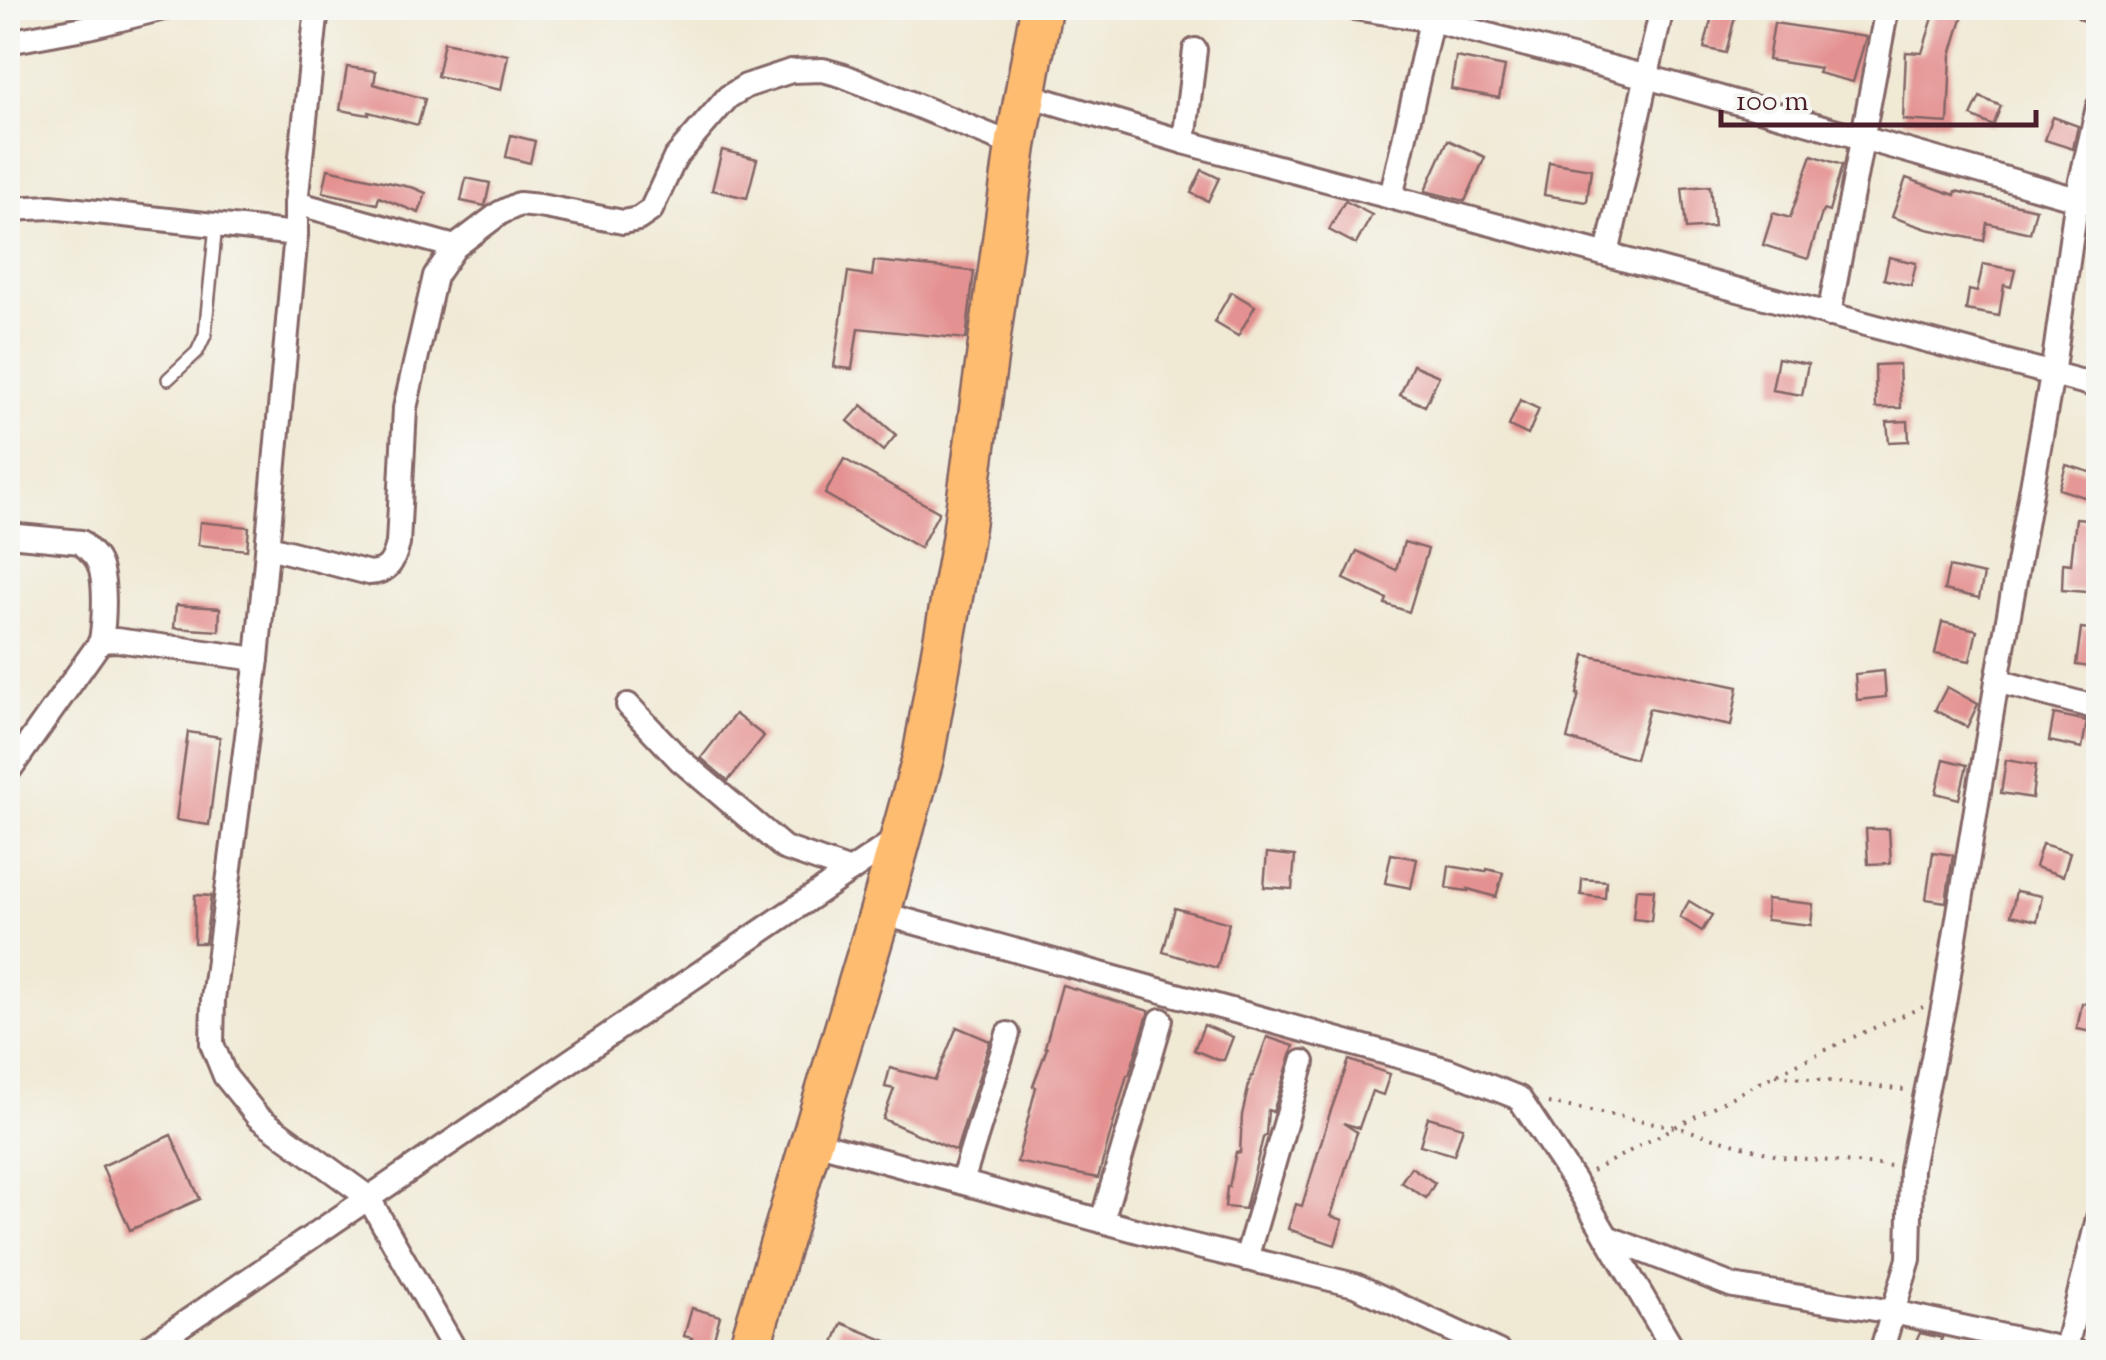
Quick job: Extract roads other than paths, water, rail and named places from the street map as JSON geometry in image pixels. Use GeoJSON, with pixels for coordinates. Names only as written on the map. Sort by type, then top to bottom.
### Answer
{"type":"FeatureCollection","features":[{"type":"Feature","properties":{"kind":"highway"},"geometry":{"type":"LineString","coordinates":[[748,1352],[924,758],[962,540],[1016,146],[1041,8]]}},
{"type":"Feature","properties":{"kind":"street"},"geometry":{"type":"LineString","coordinates":[[8,42],[164,8]]}},
{"type":"Feature","properties":{"kind":"street"},"geometry":{"type":"LineString","coordinates":[[318,8],[296,203],[269,547],[212,999],[212,1044],[225,1076],[258,1117],[368,1197],[456,1352]]}},
{"type":"Feature","properties":{"kind":"street"},"geometry":{"type":"LineString","coordinates":[[1354,8],[1433,14],[2088,202]]}},
{"type":"Feature","properties":{"kind":"street"},"geometry":{"type":"LineString","coordinates":[[1607,254],[1662,8]]}},
{"type":"Feature","properties":{"kind":"street"},"geometry":{"type":"LineString","coordinates":[[1829,314],[1887,8]]}},
{"type":"Feature","properties":{"kind":"street"},"geometry":{"type":"LineString","coordinates":[[2086,8],[2098,11]]}},
{"type":"Feature","properties":{"kind":"street"},"geometry":{"type":"LineString","coordinates":[[1391,197],[1433,14]]}},
{"type":"Feature","properties":{"kind":"street"},"geometry":{"type":"LineString","coordinates":[[1184,142],[1195,50]]}},
{"type":"Feature","properties":{"kind":"street"},"geometry":{"type":"LineString","coordinates":[[269,547],[369,572],[381,572],[394,562],[405,408],[435,276],[455,247],[500,213],[518,204],[624,222],[638,218],[651,210],[675,158],[728,97],[746,86],[791,71],[823,70],[844,76],[1016,146]]}},
{"type":"Feature","properties":{"kind":"street"},"geometry":{"type":"LineString","coordinates":[[1025,94],[1184,142],[2098,386]]}},
{"type":"Feature","properties":{"kind":"street"},"geometry":{"type":"LineString","coordinates":[[1881,1352],[1909,1259],[1911,1168],[1945,998],[2052,375],[2088,202],[2098,107]]}},
{"type":"Feature","properties":{"kind":"street"},"geometry":{"type":"LineString","coordinates":[[296,203],[455,247]]}},
{"type":"Feature","properties":{"kind":"street"},"geometry":{"type":"LineString","coordinates":[[8,209],[51,208],[296,234]]}},
{"type":"Feature","properties":{"kind":"street"},"geometry":{"type":"LineString","coordinates":[[8,534],[81,542],[97,559],[101,571],[105,620],[101,641],[8,772]]}},
{"type":"Feature","properties":{"kind":"street"},"geometry":{"type":"LineString","coordinates":[[101,641],[257,659]]}},
{"type":"Feature","properties":{"kind":"street"},"geometry":{"type":"LineString","coordinates":[[1997,681],[2098,708]]}},
{"type":"Feature","properties":{"kind":"street"},"geometry":{"type":"LineString","coordinates":[[628,705],[679,760],[784,848],[850,871]]}},
{"type":"Feature","properties":{"kind":"street"},"geometry":{"type":"LineString","coordinates":[[142,1352],[900,837]]}},
{"type":"Feature","properties":{"kind":"street"},"geometry":{"type":"LineString","coordinates":[[880,914],[1448,1070],[1518,1098],[1574,1181],[1675,1352]]}},
{"type":"Feature","properties":{"kind":"street"},"geometry":{"type":"LineString","coordinates":[[1102,1221],[1161,1020]]}},
{"type":"Feature","properties":{"kind":"street"},"geometry":{"type":"LineString","coordinates":[[962,1182],[1008,1034]]}},
{"type":"Feature","properties":{"kind":"street"},"geometry":{"type":"LineString","coordinates":[[1246,1258],[1303,1062]]}},
{"type":"Feature","properties":{"kind":"street"},"geometry":{"type":"LineString","coordinates":[[810,1141],[1355,1285],[1475,1346],[1498,1352]]}},
{"type":"Feature","properties":{"kind":"street"},"geometry":{"type":"LineString","coordinates":[[1607,1237],[1732,1286],[1893,1312],[2069,1351],[2098,1218]]}},
{"type":"Feature","properties":{"kind":"lane"},"geometry":{"type":"LineString","coordinates":[[168,379],[197,352],[206,335],[216,225]]}}]}
